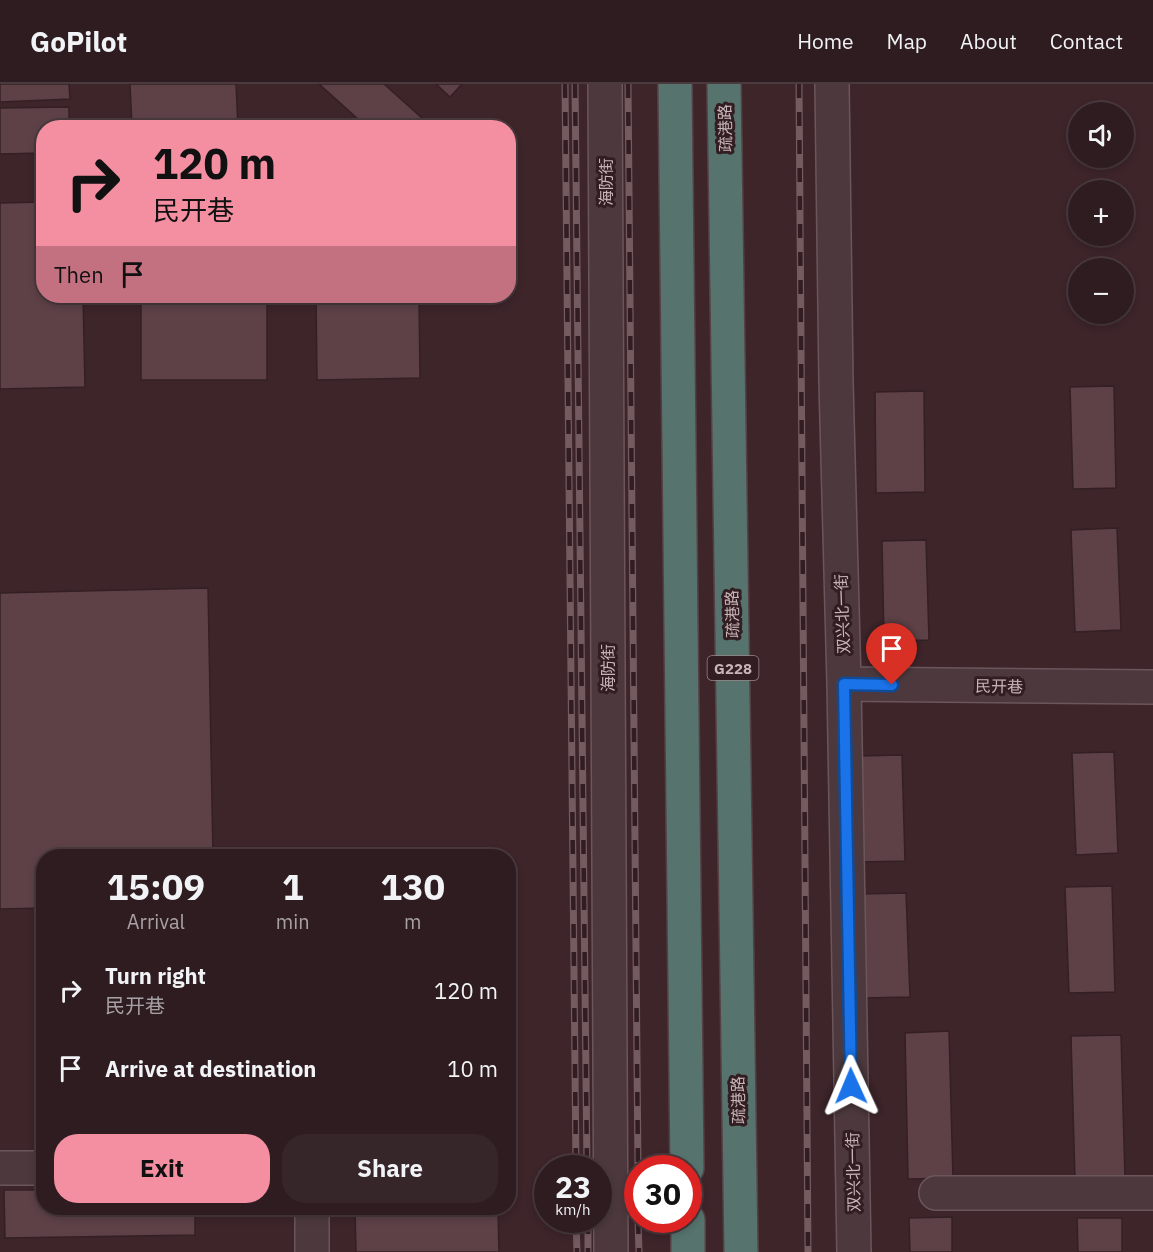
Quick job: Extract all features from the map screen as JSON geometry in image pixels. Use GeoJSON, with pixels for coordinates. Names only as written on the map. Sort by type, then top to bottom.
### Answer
{"type":"FeatureCollection","features":[{"type":"Feature","properties":{"kind":"highway"},"geometry":{"type":"LineString","coordinates":[[675,84],[687,1155]]}},
{"type":"Feature","properties":{"kind":"highway","name":"疏港路"},"geometry":{"type":"LineString","coordinates":[[724,84],[741,1252]]}},
{"type":"Feature","properties":{"kind":"highway"},"geometry":{"type":"LineString","coordinates":[[688,1233],[688,1252]]}},
{"type":"Feature","properties":{"kind":"street","name":"海防街"},"geometry":{"type":"LineString","coordinates":[[605,84],[611,1252]]}},
{"type":"Feature","properties":{"kind":"street","name":"双兴北一街"},"geometry":{"type":"LineString","coordinates":[[832,84],[854,1252]]}},
{"type":"Feature","properties":{"kind":"street","name":"民开巷"},"geometry":{"type":"LineString","coordinates":[[844,684],[1153,687]]}},
{"type":"Feature","properties":{"kind":"street"},"geometry":{"type":"LineString","coordinates":[[0,1167],[36,1168]]}},
{"type":"Feature","properties":{"kind":"street"},"geometry":{"type":"LineString","coordinates":[[936,1193],[1153,1193]]}},
{"type":"Feature","properties":{"kind":"street"},"geometry":{"type":"LineString","coordinates":[[312,1215],[312,1252]]}},
{"type":"Feature","properties":{"kind":"building"},"geometry":{"type":"Polygon","coordinates":[[[0,84],[69,84],[70,99],[0,102],[0,84]]]}},
{"type":"Feature","properties":{"kind":"building"},"geometry":{"type":"Polygon","coordinates":[[[130,84],[236,84],[238,120],[132,120],[130,84]]]}},
{"type":"Feature","properties":{"kind":"building"},"geometry":{"type":"Polygon","coordinates":[[[319,84],[384,84],[424,120],[359,120],[319,84]]]}},
{"type":"Feature","properties":{"kind":"building"},"geometry":{"type":"Polygon","coordinates":[[[436,84],[462,84],[450,97],[436,84]]]}},
{"type":"Feature","properties":{"kind":"building"},"geometry":{"type":"Polygon","coordinates":[[[69,107],[69,120],[36,120],[36,153],[0,154],[0,108],[69,107]]]}},
{"type":"Feature","properties":{"kind":"building"},"geometry":{"type":"Polygon","coordinates":[[[36,202],[36,303],[83,303],[85,387],[0,389],[0,203],[36,202]]]}},
{"type":"Feature","properties":{"kind":"building"},"geometry":{"type":"Polygon","coordinates":[[[141,303],[267,303],[267,380],[141,380],[141,303]]]}},
{"type":"Feature","properties":{"kind":"building"},"geometry":{"type":"Polygon","coordinates":[[[316,303],[419,303],[420,378],[317,380],[316,303]]]}},
{"type":"Feature","properties":{"kind":"building"},"geometry":{"type":"Polygon","coordinates":[[[1114,386],[1116,488],[1073,489],[1070,387],[1114,386]]]}},
{"type":"Feature","properties":{"kind":"building"},"geometry":{"type":"Polygon","coordinates":[[[924,391],[925,492],[876,493],[875,392],[924,391]]]}},
{"type":"Feature","properties":{"kind":"building"},"geometry":{"type":"Polygon","coordinates":[[[1117,528],[1121,630],[1075,632],[1071,530],[1117,528]]]}},
{"type":"Feature","properties":{"kind":"building"},"geometry":{"type":"Polygon","coordinates":[[[926,540],[929,640],[884,641],[882,541],[926,540]]]}},
{"type":"Feature","properties":{"kind":"building"},"geometry":{"type":"Polygon","coordinates":[[[208,588],[213,849],[36,849],[36,908],[0,909],[0,593],[208,588]]]}},
{"type":"Feature","properties":{"kind":"building"},"geometry":{"type":"Polygon","coordinates":[[[1114,752],[1118,853],[1076,855],[1072,753],[1114,752]]]}},
{"type":"Feature","properties":{"kind":"building"},"geometry":{"type":"Polygon","coordinates":[[[902,755],[905,861],[861,862],[858,756],[902,755]]]}},
{"type":"Feature","properties":{"kind":"building"},"geometry":{"type":"Polygon","coordinates":[[[1112,886],[1115,992],[1069,993],[1065,887],[1112,886]]]}},
{"type":"Feature","properties":{"kind":"building"},"geometry":{"type":"Polygon","coordinates":[[[906,893],[910,997],[863,998],[860,894],[906,893]]]}},
{"type":"Feature","properties":{"kind":"building"},"geometry":{"type":"Polygon","coordinates":[[[949,1031],[953,1178],[908,1179],[905,1033],[949,1031]]]}},
{"type":"Feature","properties":{"kind":"building"},"geometry":{"type":"Polygon","coordinates":[[[1121,1035],[1125,1179],[1075,1180],[1071,1036],[1121,1035]]]}},
{"type":"Feature","properties":{"kind":"building"},"geometry":{"type":"Polygon","coordinates":[[[4,1190],[36,1190],[36,1215],[195,1215],[195,1235],[5,1238],[4,1190]]]}},
{"type":"Feature","properties":{"kind":"building"},"geometry":{"type":"Polygon","coordinates":[[[355,1215],[498,1215],[499,1252],[356,1252],[355,1215]]]}},
{"type":"Feature","properties":{"kind":"building"},"geometry":{"type":"Polygon","coordinates":[[[952,1217],[952,1252],[910,1252],[909,1218],[952,1217]]]}},
{"type":"Feature","properties":{"kind":"building"},"geometry":{"type":"Polygon","coordinates":[[[1077,1218],[1122,1218],[1122,1252],[1078,1252],[1077,1218]]]}},
{"type":"Feature","properties":{"kind":"railway"},"geometry":{"type":"LineString","coordinates":[[565,84],[576,1155]]}},
{"type":"Feature","properties":{"kind":"railway"},"geometry":{"type":"LineString","coordinates":[[575,84],[587,1155]]}},
{"type":"Feature","properties":{"kind":"railway"},"geometry":{"type":"LineString","coordinates":[[628,84],[638,1155]]}},
{"type":"Feature","properties":{"kind":"railway"},"geometry":{"type":"LineString","coordinates":[[799,84],[808,1252]]}},
{"type":"Feature","properties":{"kind":"railway"},"geometry":{"type":"LineString","coordinates":[[576,1233],[577,1252]]}},
{"type":"Feature","properties":{"kind":"railway"},"geometry":{"type":"LineString","coordinates":[[588,1233],[588,1252]]}},
{"type":"Feature","properties":{"kind":"railway"},"geometry":{"type":"LineString","coordinates":[[638,1233],[639,1252]]}},
{"type":"Feature","properties":{"kind":"route"},"geometry":{"type":"LineString","coordinates":[[851,1086],[844,684],[892,685]]}}]}
